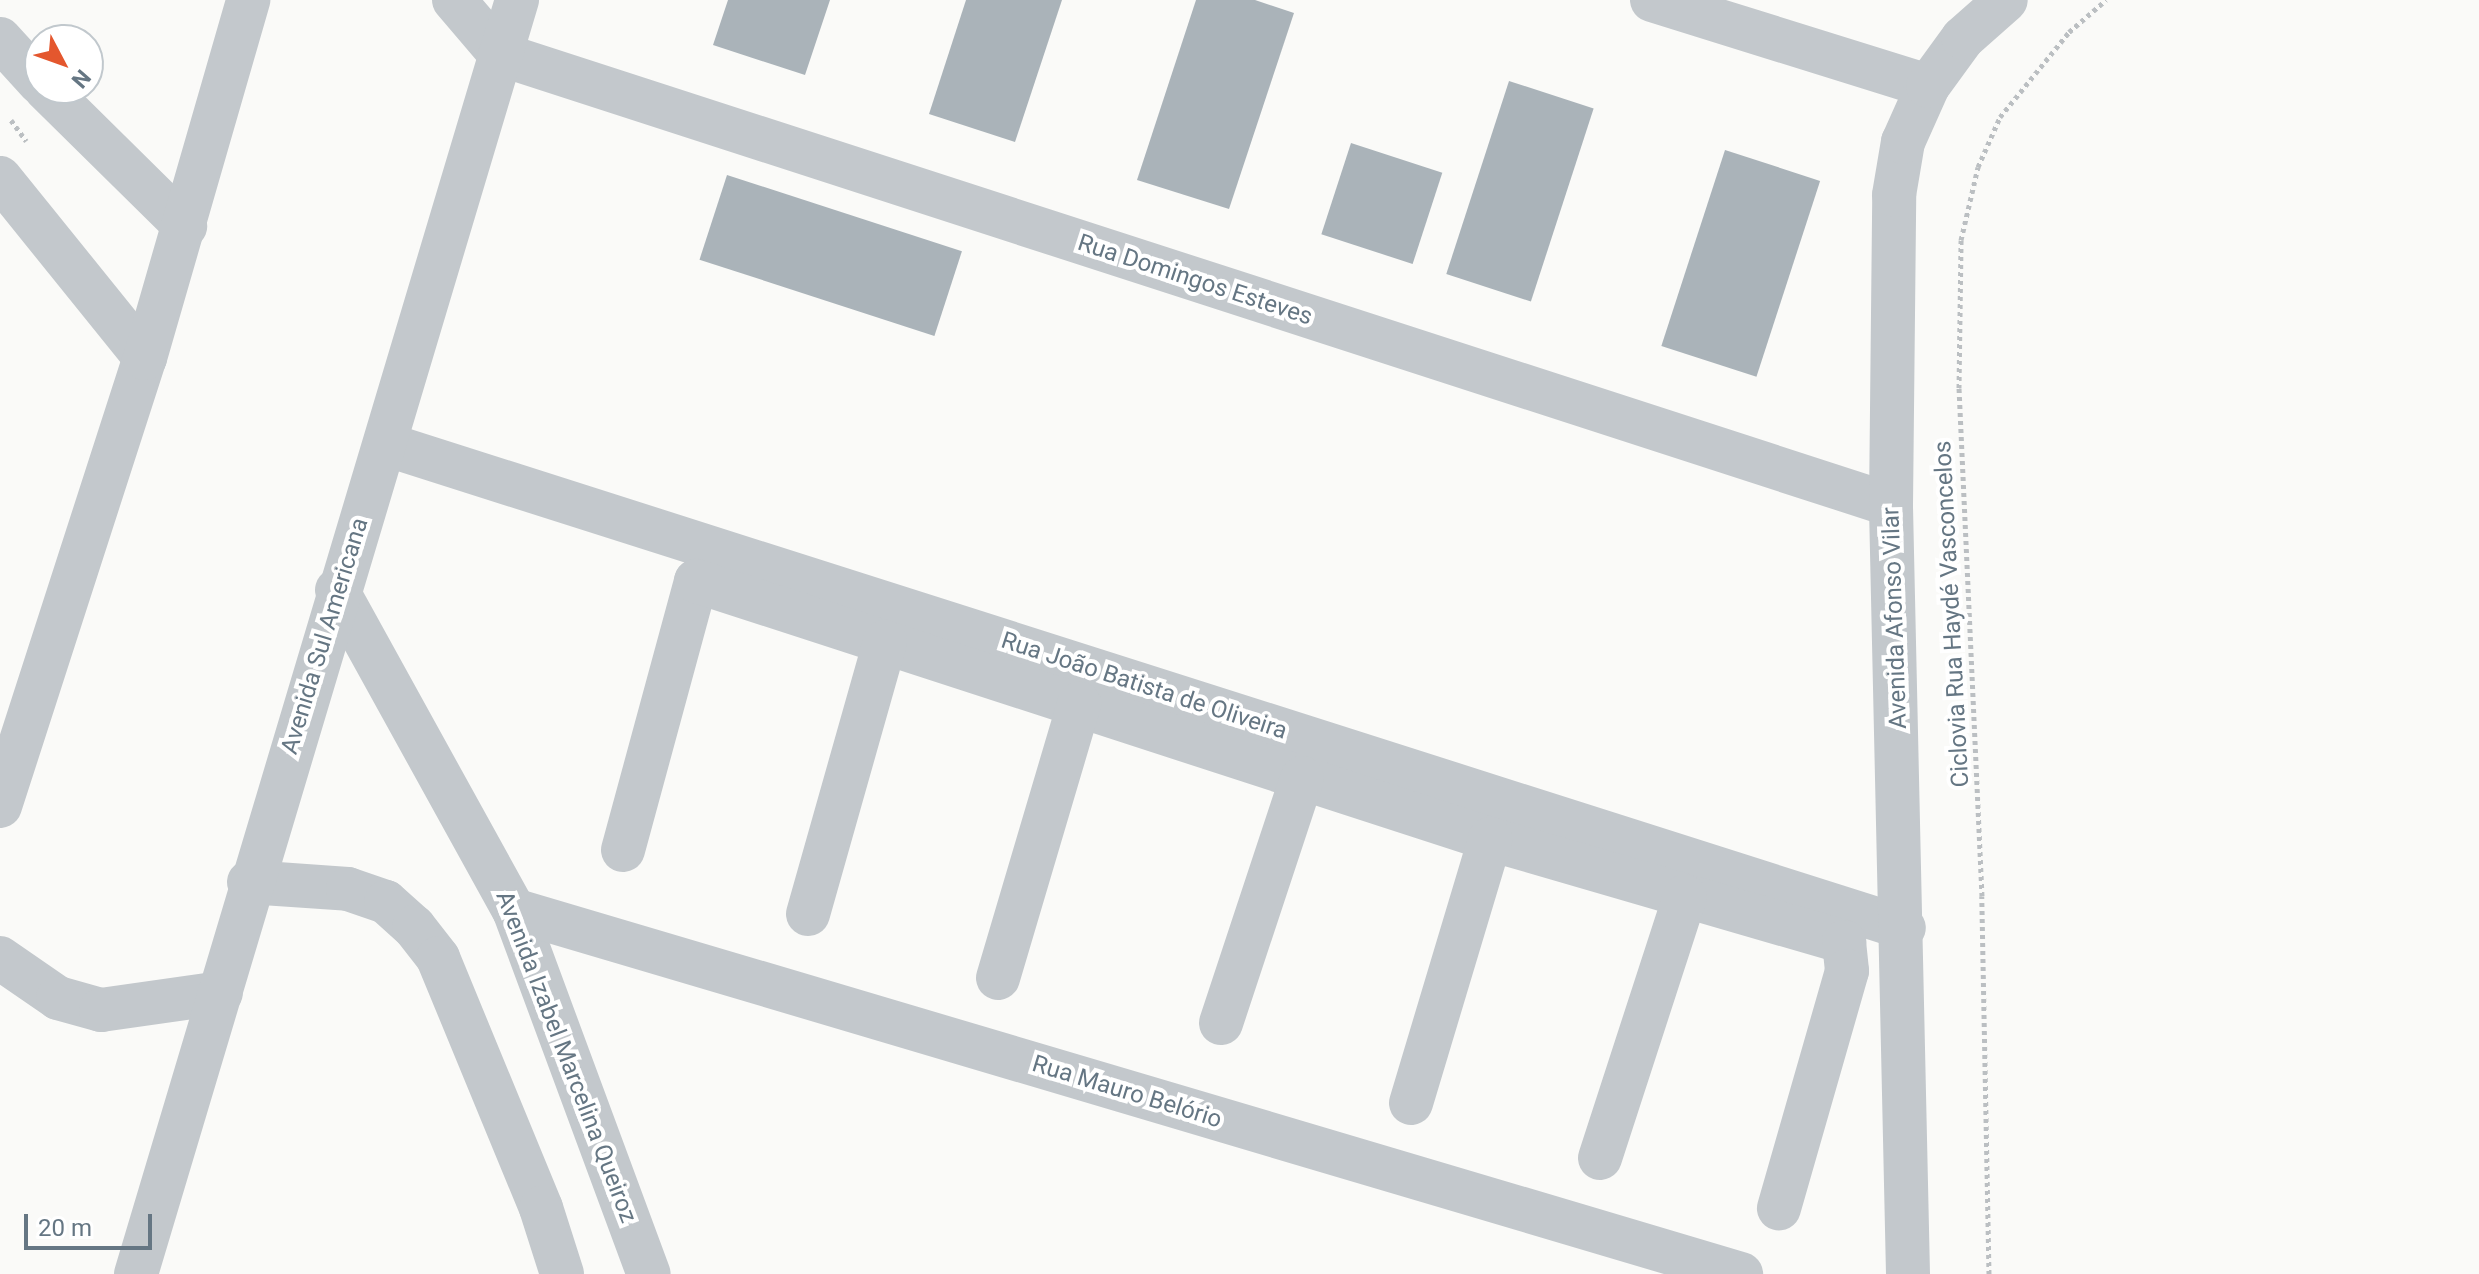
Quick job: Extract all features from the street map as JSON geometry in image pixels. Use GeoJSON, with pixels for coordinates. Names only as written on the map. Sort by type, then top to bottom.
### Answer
{"type":"FeatureCollection","features":[{"type":"Feature","properties":{"kind":"street"},"geometry":{"type":"LineString","coordinates":[[0,806],[145,358],[248,0]]}},
{"type":"Feature","properties":{"kind":"street"},"geometry":{"type":"LineString","coordinates":[[454,0],[500,54]]}},
{"type":"Feature","properties":{"kind":"street","name":"Avenida Sul Americana"},"geometry":{"type":"LineString","coordinates":[[136,1274],[221,993],[249,882],[337,590],[385,444],[517,0]]}},
{"type":"Feature","properties":{"kind":"street"},"geometry":{"type":"LineString","coordinates":[[1652,0],[1928,86]]}},
{"type":"Feature","properties":{"kind":"street","name":"Avenida Afonso Vilar"},"geometry":{"type":"LineString","coordinates":[[1908,1274],[1904,944],[1891,505],[1894,195],[1903,142],[1928,86],[1963,38],[2006,0]]}},
{"type":"Feature","properties":{"kind":"street"},"geometry":{"type":"LineString","coordinates":[[0,39],[24,65]]}},
{"type":"Feature","properties":{"kind":"street","name":"Rua Domingos Esteves"},"geometry":{"type":"LineString","coordinates":[[500,54],[1891,505]]}},
{"type":"Feature","properties":{"kind":"street"},"geometry":{"type":"LineString","coordinates":[[61,104],[185,226]]}},
{"type":"Feature","properties":{"kind":"street"},"geometry":{"type":"LineString","coordinates":[[0,178],[145,358]]}},
{"type":"Feature","properties":{"kind":"street","name":"Rua João Batista de Oliveira"},"geometry":{"type":"LineString","coordinates":[[385,444],[1904,944]]}},
{"type":"Feature","properties":{"kind":"street"},"geometry":{"type":"LineString","coordinates":[[623,850],[696,581],[1490,839],[1685,896],[1846,956],[1904,944]]}},
{"type":"Feature","properties":{"kind":"street","name":"Avenida Izabel Marcelina Queiroz"},"geometry":{"type":"LineString","coordinates":[[337,590],[514,910],[649,1274]]}},
{"type":"Feature","properties":{"kind":"street"},"geometry":{"type":"LineString","coordinates":[[808,914],[885,642]]}},
{"type":"Feature","properties":{"kind":"street"},"geometry":{"type":"LineString","coordinates":[[998,978],[1079,704]]}},
{"type":"Feature","properties":{"kind":"street"},"geometry":{"type":"LineString","coordinates":[[1221,1023],[1302,778]]}},
{"type":"Feature","properties":{"kind":"street"},"geometry":{"type":"LineString","coordinates":[[1411,1103],[1490,839]]}},
{"type":"Feature","properties":{"kind":"street"},"geometry":{"type":"LineString","coordinates":[[249,882],[348,889],[386,902],[414,927],[438,958],[541,1208],[562,1274]]}},
{"type":"Feature","properties":{"kind":"street"},"geometry":{"type":"LineString","coordinates":[[1600,1158],[1685,896]]}},
{"type":"Feature","properties":{"kind":"street","name":"Rua Mauro Belório"},"geometry":{"type":"LineString","coordinates":[[514,910],[1741,1274]]}},
{"type":"Feature","properties":{"kind":"street"},"geometry":{"type":"LineString","coordinates":[[1779,1208],[1846,956]]}},
{"type":"Feature","properties":{"kind":"street"},"geometry":{"type":"LineString","coordinates":[[0,958],[58,998],[101,1010],[221,993]]}},
{"type":"Feature","properties":{"kind":"path","name":"Ciclovia Rua Haydé Vasconcelos"},"geometry":{"type":"LineString","coordinates":[[1989,1274],[1982,896],[1959,388],[1961,240],[1978,167],[2000,117],[2069,32],[2106,0]]}},
{"type":"Feature","properties":{"kind":"building"},"geometry":{"type":"Polygon","coordinates":[[[728,0],[830,0],[805,75],[713,45],[728,0]]]}},
{"type":"Feature","properties":{"kind":"building"},"geometry":{"type":"Polygon","coordinates":[[[966,0],[1062,0],[1015,142],[929,114],[966,0]]]}},
{"type":"Feature","properties":{"kind":"building"},"geometry":{"type":"Polygon","coordinates":[[[1196,0],[1255,0],[1294,13],[1229,209],[1137,180],[1196,0]]]}},
{"type":"Feature","properties":{"kind":"building"},"geometry":{"type":"Polygon","coordinates":[[[1509,81],[1594,109],[1531,302],[1446,274],[1509,81]]]}},
{"type":"Feature","properties":{"kind":"building"},"geometry":{"type":"Polygon","coordinates":[[[1351,143],[1442,173],[1413,264],[1321,234],[1351,143]]]}},
{"type":"Feature","properties":{"kind":"building"},"geometry":{"type":"Polygon","coordinates":[[[1725,150],[1820,181],[1756,377],[1661,346],[1725,150]]]}},
{"type":"Feature","properties":{"kind":"building"},"geometry":{"type":"Polygon","coordinates":[[[727,175],[962,251],[934,336],[699,260],[727,175]]]}}]}
